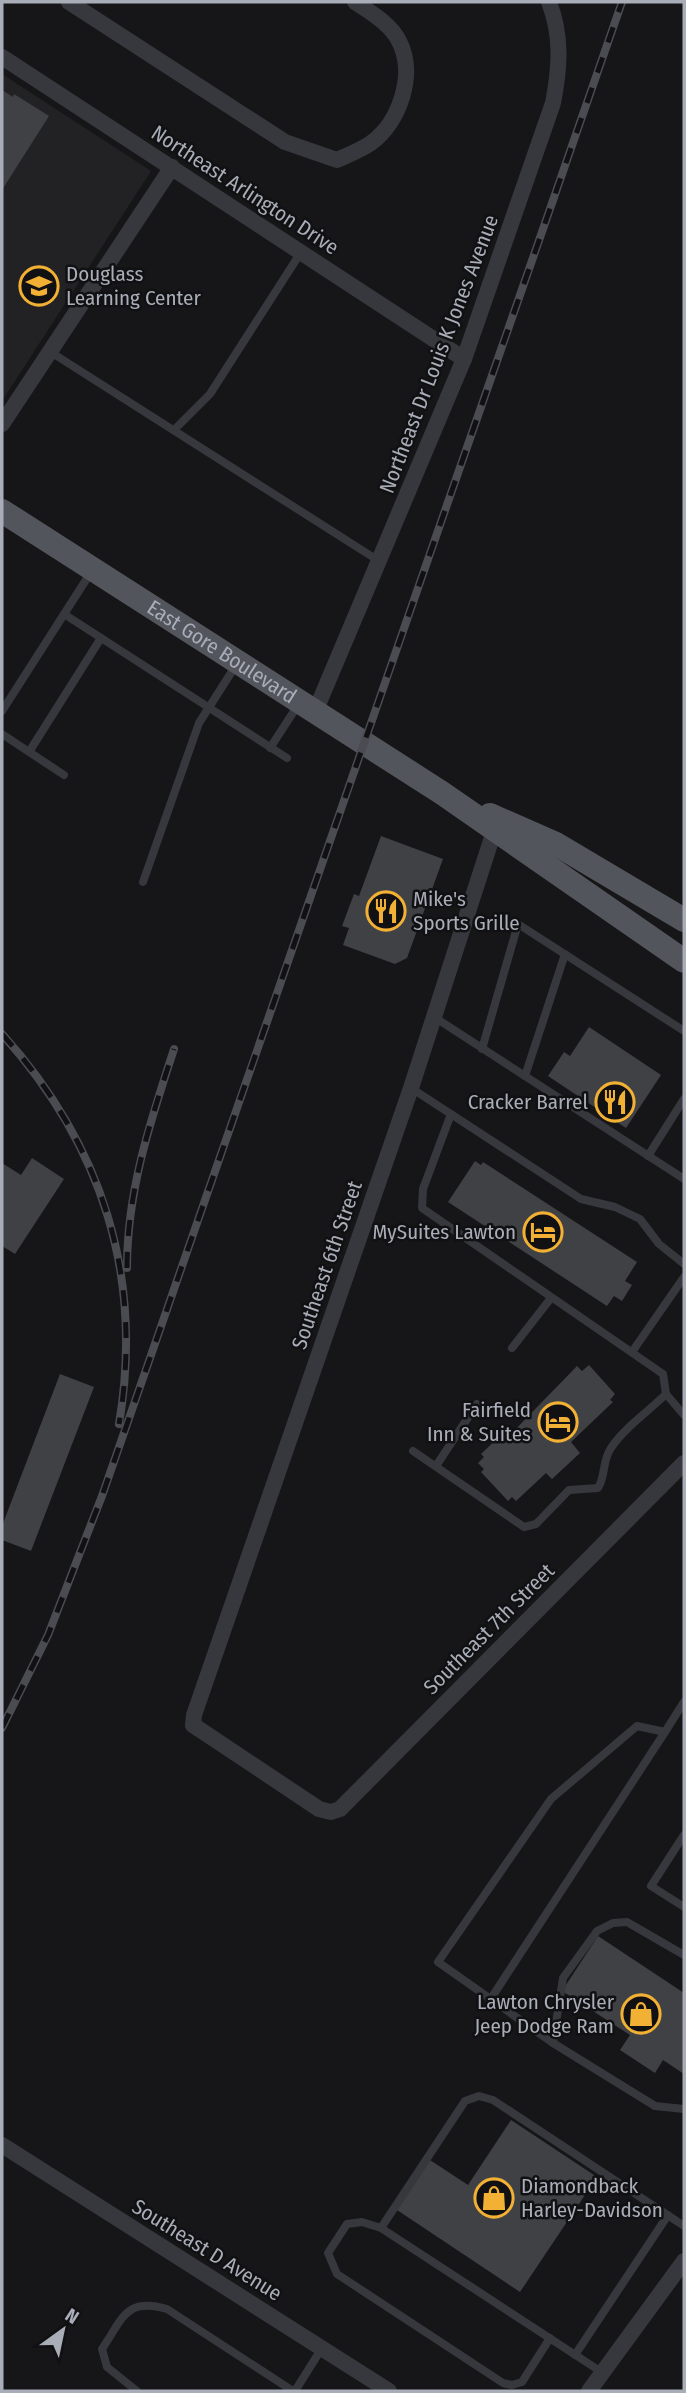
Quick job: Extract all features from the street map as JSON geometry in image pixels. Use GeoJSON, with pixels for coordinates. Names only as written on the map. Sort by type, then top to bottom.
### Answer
{"type":"FeatureCollection","features":[{"type":"Feature","properties":{"kind":"main road","name":"East Gore Boulevard"},"geometry":{"type":"LineString","coordinates":[[2,511],[496,825],[684,961]]}},
{"type":"Feature","properties":{"kind":"main road","name":"East Gore Boulevard"},"geometry":{"type":"LineString","coordinates":[[496,825],[556,844],[684,920]]}},
{"type":"Feature","properties":{"kind":"street"},"geometry":{"type":"LineString","coordinates":[[69,2],[285,142],[337,160],[371,143],[392,121],[407,78],[399,41],[376,16],[355,2]]}},
{"type":"Feature","properties":{"kind":"street","name":"Northeast Dr Louis K Jones Avenue"},"geometry":{"type":"LineString","coordinates":[[307,707],[379,561],[464,359],[553,103],[560,67],[559,37],[549,2]]}},
{"type":"Feature","properties":{"kind":"street","name":"Northeast Arlington Drive"},"geometry":{"type":"LineString","coordinates":[[2,57],[464,359]]}},
{"type":"Feature","properties":{"kind":"street"},"geometry":{"type":"LineString","coordinates":[[2,424],[172,167]]}},
{"type":"Feature","properties":{"kind":"street","name":"Southeast 6th Street"},"geometry":{"type":"LineString","coordinates":[[319,1809],[193,1725],[194,1715],[411,1088],[496,825]]}},
{"type":"Feature","properties":{"kind":"street","name":"Southeast 7th Street"},"geometry":{"type":"LineString","coordinates":[[319,1809],[331,1812],[340,1809],[684,1462]]}},
{"type":"Feature","properties":{"kind":"street","name":"Southeast D Avenue"},"geometry":{"type":"LineString","coordinates":[[2,2145],[389,2391]]}},
{"type":"Feature","properties":{"kind":"street"},"geometry":{"type":"LineString","coordinates":[[589,2391],[684,2261]]}},
{"type":"Feature","properties":{"kind":"lane"},"geometry":{"type":"LineString","coordinates":[[175,429],[210,394],[301,252]]}},
{"type":"Feature","properties":{"kind":"lane"},"geometry":{"type":"LineString","coordinates":[[49,351],[379,561]]}},
{"type":"Feature","properties":{"kind":"lane"},"geometry":{"type":"LineString","coordinates":[[2,711],[93,569]]}},
{"type":"Feature","properties":{"kind":"lane"},"geometry":{"type":"LineString","coordinates":[[64,614],[287,758]]}},
{"type":"Feature","properties":{"kind":"lane"},"geometry":{"type":"LineString","coordinates":[[29,752],[101,638]]}},
{"type":"Feature","properties":{"kind":"lane"},"geometry":{"type":"LineString","coordinates":[[143,882],[198,723],[237,662]]}},
{"type":"Feature","properties":{"kind":"lane"},"geometry":{"type":"LineString","coordinates":[[270,748],[307,707]]}},
{"type":"Feature","properties":{"kind":"lane"},"geometry":{"type":"LineString","coordinates":[[2,734],[64,775]]}},
{"type":"Feature","properties":{"kind":"lane"},"geometry":{"type":"LineString","coordinates":[[482,1049],[518,924],[684,1031]]}},
{"type":"Feature","properties":{"kind":"lane"},"geometry":{"type":"LineString","coordinates":[[525,1076],[565,954]]}},
{"type":"Feature","properties":{"kind":"lane"},"geometry":{"type":"LineString","coordinates":[[434,1017],[684,1179]]}},
{"type":"Feature","properties":{"kind":"lane"},"geometry":{"type":"LineString","coordinates":[[411,1088],[581,1199],[615,1207],[640,1219],[659,1244],[684,1264]]}},
{"type":"Feature","properties":{"kind":"lane"},"geometry":{"type":"LineString","coordinates":[[648,1156],[684,1100]]}},
{"type":"Feature","properties":{"kind":"lane"},"geometry":{"type":"LineString","coordinates":[[451,1114],[423,1189],[422,1208],[663,1374],[666,1394],[684,1415]]}},
{"type":"Feature","properties":{"kind":"lane"},"geometry":{"type":"LineString","coordinates":[[632,1352],[684,1278]]}},
{"type":"Feature","properties":{"kind":"lane"},"geometry":{"type":"LineString","coordinates":[[512,1348],[551,1298]]}},
{"type":"Feature","properties":{"kind":"lane"},"geometry":{"type":"LineString","coordinates":[[413,1451],[524,1527],[536,1524],[569,1490],[598,1488],[605,1475],[605,1458],[612,1446],[666,1394]]}},
{"type":"Feature","properties":{"kind":"lane"},"geometry":{"type":"LineString","coordinates":[[436,1466],[477,1404]]}},
{"type":"Feature","properties":{"kind":"lane"},"geometry":{"type":"LineString","coordinates":[[490,2000],[684,1702]]}},
{"type":"Feature","properties":{"kind":"lane"},"geometry":{"type":"LineString","coordinates":[[664,1732],[637,1726],[551,1799],[438,1962],[553,2043],[655,2106],[684,2109]]}},
{"type":"Feature","properties":{"kind":"lane"},"geometry":{"type":"LineString","coordinates":[[684,1835],[651,1886],[684,1907]]}},
{"type":"Feature","properties":{"kind":"lane"},"geometry":{"type":"LineString","coordinates":[[553,2043],[563,1979],[597,1931],[613,1923],[627,1922],[684,1955]]}},
{"type":"Feature","properties":{"kind":"lane"},"geometry":{"type":"LineString","coordinates":[[381,2228],[465,2101],[479,2096],[493,2100],[684,2226]]}},
{"type":"Feature","properties":{"kind":"lane"},"geometry":{"type":"LineString","coordinates":[[575,2355],[668,2215]]}},
{"type":"Feature","properties":{"kind":"lane"},"geometry":{"type":"LineString","coordinates":[[550,2338],[522,2382],[512,2385],[503,2383],[337,2274],[328,2253],[347,2224],[362,2222],[381,2228],[550,2338],[603,2373]]}},
{"type":"Feature","properties":{"kind":"lane"},"geometry":{"type":"LineString","coordinates":[[137,2391],[107,2367],[102,2349],[129,2308],[146,2303],[167,2309],[294,2391],[322,2348]]}},
{"type":"Feature","properties":{"kind":"shaded area","name":"Douglass Learning Center"},"geometry":{"type":"Polygon","coordinates":[[[2,74],[151,171],[2,401],[2,74]]]}},
{"type":"Feature","properties":{"kind":"building"},"geometry":{"type":"Polygon","coordinates":[[[2,90],[13,97],[14,94],[49,116],[2,190],[2,90]]]}},
{"type":"Feature","properties":{"kind":"building","name":"Mike's Sports Grille"},"geometry":{"type":"Polygon","coordinates":[[[381,836],[443,859],[407,958],[395,964],[343,945],[349,928],[342,926],[354,894],[359,896],[381,836]]]}},
{"type":"Feature","properties":{"kind":"building","name":"Cracker Barrel"},"geometry":{"type":"Polygon","coordinates":[[[589,1027],[661,1075],[626,1128],[548,1076],[564,1052],[570,1056],[589,1027]]]}},
{"type":"Feature","properties":{"kind":"building"},"geometry":{"type":"Polygon","coordinates":[[[32,1158],[64,1179],[15,1254],[2,1246],[2,1163],[21,1175],[32,1158]]]}},
{"type":"Feature","properties":{"kind":"building","name":"MySuites Lawton"},"geometry":{"type":"Polygon","coordinates":[[[475,1161],[481,1165],[483,1162],[637,1262],[625,1281],[632,1285],[622,1301],[614,1296],[607,1306],[448,1202],[475,1161]]]}},
{"type":"Feature","properties":{"kind":"building","name":"Fairfield Inn & Suites"},"geometry":{"type":"Polygon","coordinates":[[[589,1365],[615,1394],[610,1400],[613,1402],[571,1442],[580,1453],[552,1479],[546,1473],[516,1501],[512,1497],[508,1501],[481,1472],[484,1469],[478,1463],[484,1457],[481,1454],[502,1434],[506,1439],[577,1366],[582,1371],[589,1365]]]}},
{"type":"Feature","properties":{"kind":"building"},"geometry":{"type":"Polygon","coordinates":[[[60,1374],[94,1387],[31,1551],[2,1540],[2,1526],[60,1374]]]}},
{"type":"Feature","properties":{"kind":"building","name":"Lawton Chrysler Jeep Dodge Ram"},"geometry":{"type":"Polygon","coordinates":[[[598,1936],[684,1993],[684,2074],[663,2060],[655,2073],[620,2050],[630,2035],[562,1991],[598,1936]]]}},
{"type":"Feature","properties":{"kind":"building","name":"Diamondback Harley-Davidson"},"geometry":{"type":"Polygon","coordinates":[[[511,2120],[597,2177],[520,2292],[397,2210],[430,2160],[468,2185],[511,2120]]]}},
{"type":"Feature","properties":{"kind":"railway"},"geometry":{"type":"LineString","coordinates":[[2,1728],[48,1635],[102,1496],[622,2]]}},
{"type":"Feature","properties":{"kind":"railway"},"geometry":{"type":"LineString","coordinates":[[2,1034],[37,1077],[66,1121],[90,1167],[107,1215],[119,1265],[125,1316],[125,1369],[119,1424]]}},
{"type":"Feature","properties":{"kind":"railway"},"geometry":{"type":"LineString","coordinates":[[127,1268],[131,1212],[141,1157],[174,1049]]}},
{"type":"Feature","properties":{"kind":"place","name":"Douglass Learning Center"},"geometry":{"type":"Point","coordinates":[39,286]}},
{"type":"Feature","properties":{"kind":"place","name":"Mike's Sports Grille"},"geometry":{"type":"Point","coordinates":[386,911]}},
{"type":"Feature","properties":{"kind":"place","name":"Cracker Barrel"},"geometry":{"type":"Point","coordinates":[615,1102]}},
{"type":"Feature","properties":{"kind":"place","name":"MySuites Lawton"},"geometry":{"type":"Point","coordinates":[543,1232]}},
{"type":"Feature","properties":{"kind":"place","name":"Fairfield Inn & Suites"},"geometry":{"type":"Point","coordinates":[558,1422]}},
{"type":"Feature","properties":{"kind":"place","name":"Lawton Chrysler Jeep Dodge Ram"},"geometry":{"type":"Point","coordinates":[641,2014]}},
{"type":"Feature","properties":{"kind":"place","name":"Diamondback Harley-Davidson"},"geometry":{"type":"Point","coordinates":[494,2198]}}]}
